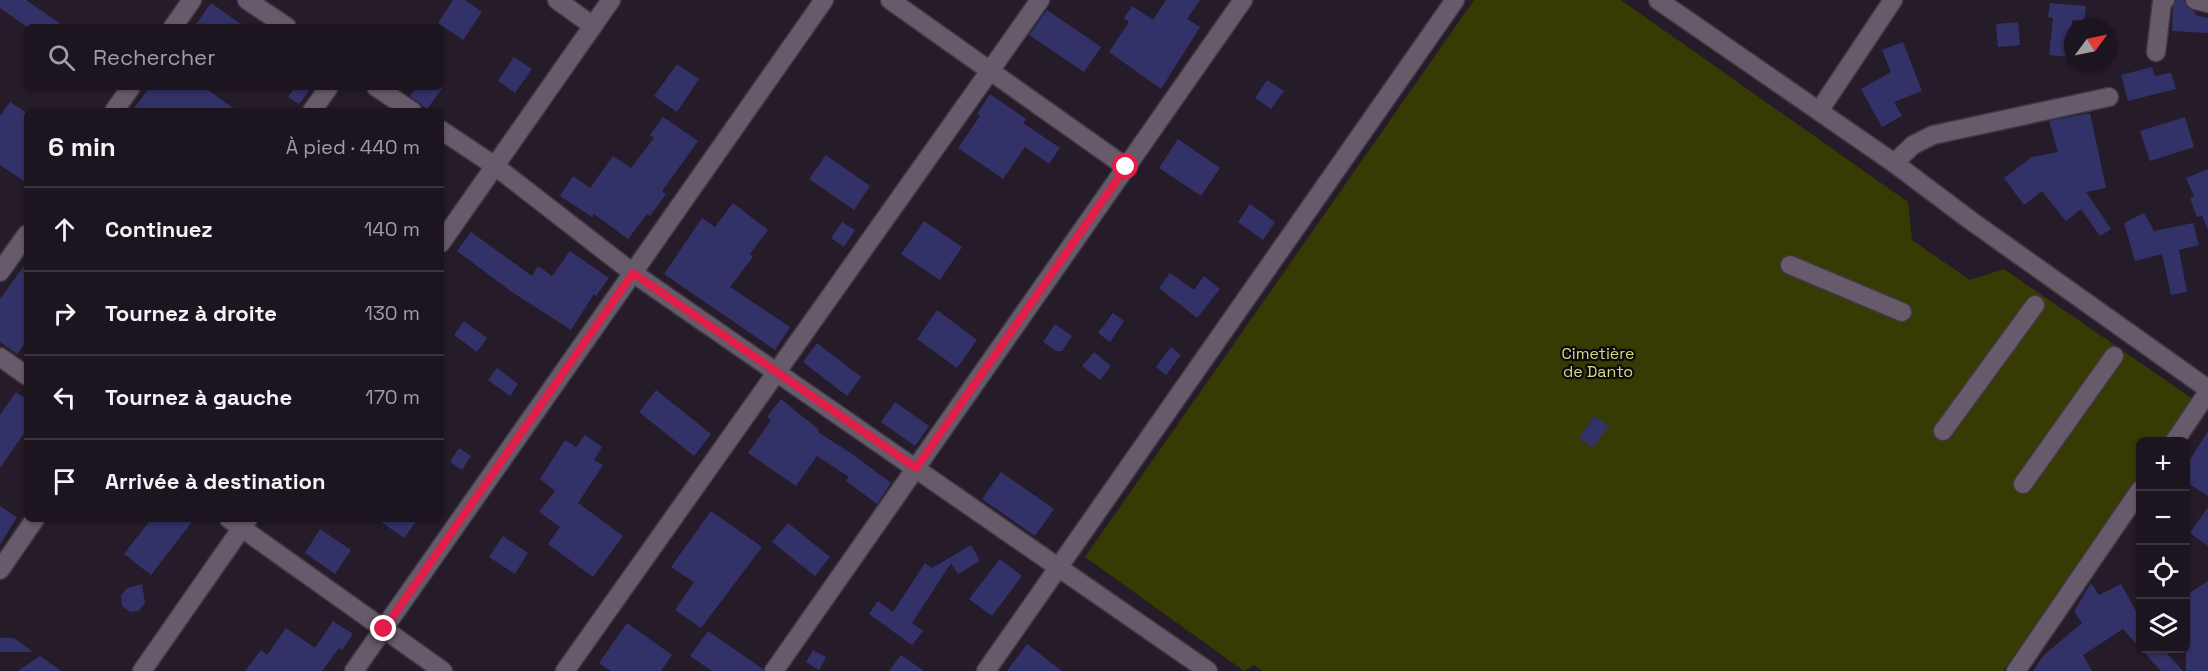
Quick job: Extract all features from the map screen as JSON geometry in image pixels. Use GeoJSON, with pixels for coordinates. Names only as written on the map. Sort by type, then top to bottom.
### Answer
{"type":"FeatureCollection","features":[{"type":"Feature","properties":{"kind":"street"},"geometry":{"type":"LineString","coordinates":[[175,24],[192,0]]}},
{"type":"Feature","properties":{"kind":"street"},"geometry":{"type":"LineString","coordinates":[[247,0],[283,24]]}},
{"type":"Feature","properties":{"kind":"street"},"geometry":{"type":"LineString","coordinates":[[557,0],[593,26]]}},
{"type":"Feature","properties":{"kind":"street"},"geometry":{"type":"LineString","coordinates":[[444,239],[611,0]]}},
{"type":"Feature","properties":{"kind":"street"},"geometry":{"type":"LineString","coordinates":[[354,671],[824,0]]}},
{"type":"Feature","properties":{"kind":"street"},"geometry":{"type":"LineString","coordinates":[[890,0],[1126,167]]}},
{"type":"Feature","properties":{"kind":"street"},"geometry":{"type":"LineString","coordinates":[[565,671],[1040,0]]}},
{"type":"Feature","properties":{"kind":"street"},"geometry":{"type":"LineString","coordinates":[[774,671],[1244,0]]}},
{"type":"Feature","properties":{"kind":"street"},"geometry":{"type":"LineString","coordinates":[[986,671],[1455,0]]}},
{"type":"Feature","properties":{"kind":"street"},"geometry":{"type":"LineString","coordinates":[[1658,0],[1894,163],[2208,391],[2177,437]]}},
{"type":"Feature","properties":{"kind":"street"},"geometry":{"type":"LineString","coordinates":[[1819,111],[1893,0]]}},
{"type":"Feature","properties":{"kind":"street"},"geometry":{"type":"LineString","coordinates":[[2156,52],[2164,0]]}},
{"type":"Feature","properties":{"kind":"street"},"geometry":{"type":"LineString","coordinates":[[2195,0],[2208,3]]}},
{"type":"Feature","properties":{"kind":"street"},"geometry":{"type":"LineString","coordinates":[[116,108],[128,90]]}},
{"type":"Feature","properties":{"kind":"street"},"geometry":{"type":"LineString","coordinates":[[314,108],[327,90]]}},
{"type":"Feature","properties":{"kind":"street"},"geometry":{"type":"LineString","coordinates":[[380,90],[408,108]]}},
{"type":"Feature","properties":{"kind":"street"},"geometry":{"type":"LineString","coordinates":[[1894,163],[1913,145],[1933,135],[2109,97]]}},
{"type":"Feature","properties":{"kind":"street"},"geometry":{"type":"LineString","coordinates":[[444,132],[495,166],[633,273],[1059,567],[1202,669]]}},
{"type":"Feature","properties":{"kind":"street"},"geometry":{"type":"LineString","coordinates":[[0,272],[24,238]]}},
{"type":"Feature","properties":{"kind":"street"},"geometry":{"type":"LineString","coordinates":[[1790,265],[1902,312]]}},
{"type":"Feature","properties":{"kind":"street"},"geometry":{"type":"LineString","coordinates":[[1943,431],[2035,305]]}},
{"type":"Feature","properties":{"kind":"street"},"geometry":{"type":"LineString","coordinates":[[2023,484],[2114,356]]}},
{"type":"Feature","properties":{"kind":"street"},"geometry":{"type":"LineString","coordinates":[[0,357],[24,374]]}},
{"type":"Feature","properties":{"kind":"street"},"geometry":{"type":"LineString","coordinates":[[2016,671],[2139,491]]}},
{"type":"Feature","properties":{"kind":"street"},"geometry":{"type":"LineString","coordinates":[[0,570],[33,522]]}},
{"type":"Feature","properties":{"kind":"street"},"geometry":{"type":"LineString","coordinates":[[142,671],[240,522],[444,671]]}},
{"type":"Feature","properties":{"kind":"green space","name":"Cimetière de Danto"},"geometry":{"type":"Polygon","coordinates":[[[1474,0],[1621,0],[1908,202],[1912,240],[1970,280],[2004,269],[2193,399],[2166,437],[2136,437],[2136,480],[2003,671],[1263,671],[1254,665],[1244,671],[1085,557],[1474,0]]]}},
{"type":"Feature","properties":{"kind":"building"},"geometry":{"type":"Polygon","coordinates":[[[0,0],[26,0],[61,24],[24,25],[0,8],[0,0]]]}},
{"type":"Feature","properties":{"kind":"building"},"geometry":{"type":"Polygon","coordinates":[[[453,0],[465,0],[482,12],[463,40],[444,27],[444,24],[438,23],[453,0]]]}},
{"type":"Feature","properties":{"kind":"building"},"geometry":{"type":"Polygon","coordinates":[[[1166,0],[1200,0],[1187,19],[1200,27],[1161,89],[1109,52],[1129,22],[1124,18],[1132,6],[1153,20],[1166,0]]]}},
{"type":"Feature","properties":{"kind":"building"},"geometry":{"type":"Polygon","coordinates":[[[2176,0],[2184,0],[2187,8],[2195,12],[2195,15],[2208,18],[2208,33],[2172,31],[2173,7],[2176,0]]]}},
{"type":"Feature","properties":{"kind":"building"},"geometry":{"type":"Polygon","coordinates":[[[211,3],[241,24],[196,24],[211,3]]]}},
{"type":"Feature","properties":{"kind":"building"},"geometry":{"type":"Polygon","coordinates":[[[2050,3],[2086,6],[2084,18],[2064,18],[2064,56],[2049,55],[2053,18],[2048,17],[2050,3]]]}},
{"type":"Feature","properties":{"kind":"building"},"geometry":{"type":"Polygon","coordinates":[[[1047,10],[1101,47],[1084,72],[1029,35],[1047,10]]]}},
{"type":"Feature","properties":{"kind":"building"},"geometry":{"type":"Polygon","coordinates":[[[2018,22],[2020,45],[1998,47],[1996,24],[2018,22]]]}},
{"type":"Feature","properties":{"kind":"building"},"geometry":{"type":"Polygon","coordinates":[[[1903,42],[1922,91],[1894,102],[1902,116],[1882,127],[1861,89],[1891,72],[1882,50],[1903,42]]]}},
{"type":"Feature","properties":{"kind":"building"},"geometry":{"type":"Polygon","coordinates":[[[514,57],[532,69],[515,93],[498,81],[514,57]]]}},
{"type":"Feature","properties":{"kind":"building"},"geometry":{"type":"Polygon","coordinates":[[[677,64],[699,79],[677,112],[654,96],[677,64]]]}},
{"type":"Feature","properties":{"kind":"building"},"geometry":{"type":"Polygon","coordinates":[[[2152,67],[2155,76],[2171,73],[2176,89],[2128,101],[2121,75],[2152,67]]]}},
{"type":"Feature","properties":{"kind":"building"},"geometry":{"type":"Polygon","coordinates":[[[1267,80],[1284,91],[1271,109],[1255,98],[1267,80]]]}},
{"type":"Feature","properties":{"kind":"building"},"geometry":{"type":"Polygon","coordinates":[[[148,90],[208,90],[233,108],[134,108],[148,90]]]}},
{"type":"Feature","properties":{"kind":"building"},"geometry":{"type":"Polygon","coordinates":[[[293,90],[310,90],[299,104],[288,97],[293,90]]]}},
{"type":"Feature","properties":{"kind":"building"},"geometry":{"type":"Polygon","coordinates":[[[415,90],[441,90],[428,108],[410,96],[415,90]]]}},
{"type":"Feature","properties":{"kind":"building"},"geometry":{"type":"Polygon","coordinates":[[[990,94],[1026,119],[1023,123],[1060,148],[1049,164],[1025,147],[1003,179],[958,148],[980,116],[977,114],[990,94]]]}},
{"type":"Feature","properties":{"kind":"building"},"geometry":{"type":"Polygon","coordinates":[[[10,102],[24,111],[24,181],[0,165],[0,116],[10,102]]]}},
{"type":"Feature","properties":{"kind":"building"},"geometry":{"type":"Polygon","coordinates":[[[2090,113],[2106,188],[2086,192],[2111,229],[2100,236],[2081,209],[2066,221],[2042,191],[2024,205],[2004,178],[2032,157],[2058,152],[2049,121],[2090,113]]]}},
{"type":"Feature","properties":{"kind":"building"},"geometry":{"type":"Polygon","coordinates":[[[663,117],[698,141],[662,191],[666,194],[650,216],[647,214],[628,239],[594,214],[592,217],[560,196],[573,176],[590,188],[613,156],[631,168],[654,138],[650,135],[663,117]]]}},
{"type":"Feature","properties":{"kind":"building"},"geometry":{"type":"Polygon","coordinates":[[[2185,117],[2194,147],[2150,161],[2140,131],[2185,117]]]}},
{"type":"Feature","properties":{"kind":"building"},"geometry":{"type":"Polygon","coordinates":[[[1178,139],[1220,168],[1201,196],[1159,168],[1178,139]]]}},
{"type":"Feature","properties":{"kind":"building"},"geometry":{"type":"Polygon","coordinates":[[[826,155],[870,186],[854,210],[809,179],[826,155]]]}},
{"type":"Feature","properties":{"kind":"building"},"geometry":{"type":"Polygon","coordinates":[[[2208,169],[2208,230],[2202,216],[2197,217],[2190,198],[2194,196],[2186,178],[2208,169]]]}},
{"type":"Feature","properties":{"kind":"building"},"geometry":{"type":"Polygon","coordinates":[[[733,203],[768,230],[750,254],[753,257],[730,287],[790,327],[775,350],[664,274],[702,218],[715,227],[733,203]]]}},
{"type":"Feature","properties":{"kind":"building"},"geometry":{"type":"Polygon","coordinates":[[[1250,204],[1275,222],[1263,240],[1238,222],[1250,204]]]}},
{"type":"Feature","properties":{"kind":"building"},"geometry":{"type":"Polygon","coordinates":[[[2144,213],[2154,231],[2193,223],[2199,245],[2179,250],[2187,292],[2171,295],[2162,254],[2135,261],[2124,223],[2144,213]]]}},
{"type":"Feature","properties":{"kind":"building"},"geometry":{"type":"Polygon","coordinates":[[[924,221],[962,247],[940,280],[901,254],[924,221]]]}},
{"type":"Feature","properties":{"kind":"building"},"geometry":{"type":"Polygon","coordinates":[[[842,222],[855,230],[844,247],[831,238],[842,222]]]}},
{"type":"Feature","properties":{"kind":"building"},"geometry":{"type":"Polygon","coordinates":[[[471,232],[532,276],[538,266],[552,276],[570,251],[609,278],[596,296],[594,294],[571,330],[512,292],[457,251],[471,232]]]}},
{"type":"Feature","properties":{"kind":"building"},"geometry":{"type":"Polygon","coordinates":[[[24,266],[24,345],[17,354],[0,342],[0,299],[24,266]]]}},
{"type":"Feature","properties":{"kind":"building"},"geometry":{"type":"Polygon","coordinates":[[[1170,273],[1194,290],[1204,276],[1220,289],[1197,318],[1159,288],[1170,273]]]}},
{"type":"Feature","properties":{"kind":"building"},"geometry":{"type":"Polygon","coordinates":[[[937,310],[977,340],[957,368],[917,339],[937,310]]]}},
{"type":"Feature","properties":{"kind":"building"},"geometry":{"type":"Polygon","coordinates":[[[1113,313],[1124,321],[1110,342],[1098,333],[1113,313]]]}},
{"type":"Feature","properties":{"kind":"building"},"geometry":{"type":"Polygon","coordinates":[[[464,321],[487,338],[477,352],[454,335],[464,321]]]}},
{"type":"Feature","properties":{"kind":"building"},"geometry":{"type":"Polygon","coordinates":[[[1055,324],[1072,336],[1062,351],[1056,351],[1043,342],[1055,324]]]}},
{"type":"Feature","properties":{"kind":"building"},"geometry":{"type":"Polygon","coordinates":[[[817,343],[861,377],[847,396],[803,362],[817,343]]]}},
{"type":"Feature","properties":{"kind":"building"},"geometry":{"type":"Polygon","coordinates":[[[1171,347],[1181,355],[1166,375],[1156,367],[1171,347]]]}},
{"type":"Feature","properties":{"kind":"building"},"geometry":{"type":"Polygon","coordinates":[[[1094,352],[1111,366],[1100,380],[1082,366],[1094,352]]]}},
{"type":"Feature","properties":{"kind":"building"},"geometry":{"type":"Polygon","coordinates":[[[497,368],[518,384],[510,396],[488,380],[497,368]]]}},
{"type":"Feature","properties":{"kind":"building"},"geometry":{"type":"Polygon","coordinates":[[[656,390],[711,434],[694,456],[639,412],[656,390]]]}},
{"type":"Feature","properties":{"kind":"building"},"geometry":{"type":"Polygon","coordinates":[[[16,392],[24,398],[24,433],[0,468],[0,415],[16,392]]]}},
{"type":"Feature","properties":{"kind":"building"},"geometry":{"type":"Polygon","coordinates":[[[781,399],[819,430],[818,432],[891,483],[877,504],[846,481],[849,477],[817,456],[796,486],[748,453],[771,420],[767,417],[781,399]]]}},
{"type":"Feature","properties":{"kind":"building"},"geometry":{"type":"Polygon","coordinates":[[[895,402],[929,426],[915,446],[881,422],[895,402]]]}},
{"type":"Feature","properties":{"kind":"building"},"geometry":{"type":"Polygon","coordinates":[[[1594,416],[1609,426],[1593,448],[1579,438],[1594,416]]]}},
{"type":"Feature","properties":{"kind":"building"},"geometry":{"type":"Polygon","coordinates":[[[2208,431],[2208,496],[2190,485],[2190,460],[2208,431]]]}},
{"type":"Feature","properties":{"kind":"building"},"geometry":{"type":"Polygon","coordinates":[[[585,435],[602,447],[594,460],[603,465],[578,503],[623,536],[593,577],[548,544],[560,527],[539,512],[555,491],[540,479],[565,440],[576,447],[585,435]]]}},
{"type":"Feature","properties":{"kind":"building"},"geometry":{"type":"Polygon","coordinates":[[[459,448],[471,456],[462,470],[450,462],[459,448]]]}},
{"type":"Feature","properties":{"kind":"building"},"geometry":{"type":"Polygon","coordinates":[[[1001,472],[1054,509],[1035,536],[982,499],[1001,472]]]}},
{"type":"Feature","properties":{"kind":"building"},"geometry":{"type":"Polygon","coordinates":[[[0,506],[17,517],[0,545],[0,506]]]}},
{"type":"Feature","properties":{"kind":"building"},"geometry":{"type":"Polygon","coordinates":[[[2208,507],[2208,546],[2190,533],[2208,507]]]}},
{"type":"Feature","properties":{"kind":"building"},"geometry":{"type":"Polygon","coordinates":[[[711,511],[762,547],[701,628],[675,610],[694,582],[671,567],[711,511]]]}},
{"type":"Feature","properties":{"kind":"building"},"geometry":{"type":"Polygon","coordinates":[[[149,522],[192,522],[151,575],[124,554],[149,522]]]}},
{"type":"Feature","properties":{"kind":"building"},"geometry":{"type":"Polygon","coordinates":[[[381,522],[416,522],[404,538],[381,522]]]}},
{"type":"Feature","properties":{"kind":"building"},"geometry":{"type":"Polygon","coordinates":[[[788,523],[830,557],[815,576],[772,542],[788,523]]]}},
{"type":"Feature","properties":{"kind":"building"},"geometry":{"type":"Polygon","coordinates":[[[320,529],[351,550],[335,574],[305,553],[320,529]]]}},
{"type":"Feature","properties":{"kind":"building"},"geometry":{"type":"Polygon","coordinates":[[[503,536],[528,553],[515,574],[489,557],[503,536]]]}},
{"type":"Feature","properties":{"kind":"building"},"geometry":{"type":"Polygon","coordinates":[[[971,545],[980,561],[958,574],[951,563],[912,623],[923,631],[912,645],[869,614],[878,601],[893,612],[925,563],[932,568],[971,545]]]}},
{"type":"Feature","properties":{"kind":"building"},"geometry":{"type":"Polygon","coordinates":[[[1000,559],[1022,576],[992,616],[969,599],[1000,559]]]}},
{"type":"Feature","properties":{"kind":"building"},"geometry":{"type":"Polygon","coordinates":[[[2208,581],[2208,671],[2186,671],[2186,653],[2190,653],[2190,592],[2208,581]]]}},
{"type":"Feature","properties":{"kind":"building"},"geometry":{"type":"Polygon","coordinates":[[[2091,583],[2099,595],[2121,584],[2136,611],[2136,644],[2123,629],[2083,655],[2092,671],[2033,671],[2043,656],[2082,623],[2074,611],[2091,583]]]}},
{"type":"Feature","properties":{"kind":"building"},"geometry":{"type":"Polygon","coordinates":[[[142,584],[145,603],[139,611],[130,612],[122,606],[121,596],[127,588],[142,584]]]}},
{"type":"Feature","properties":{"kind":"building"},"geometry":{"type":"Polygon","coordinates":[[[333,621],[353,634],[342,650],[339,648],[322,671],[245,671],[261,650],[267,655],[286,628],[315,648],[333,621]]]}},
{"type":"Feature","properties":{"kind":"building"},"geometry":{"type":"Polygon","coordinates":[[[627,623],[672,655],[661,671],[611,671],[599,663],[627,623]]]}},
{"type":"Feature","properties":{"kind":"building"},"geometry":{"type":"Polygon","coordinates":[[[708,631],[763,671],[712,671],[690,656],[708,631]]]}},
{"type":"Feature","properties":{"kind":"building"},"geometry":{"type":"Polygon","coordinates":[[[0,638],[14,638],[33,652],[0,652],[0,638]]]}},
{"type":"Feature","properties":{"kind":"building"},"geometry":{"type":"Polygon","coordinates":[[[1027,644],[1062,671],[1007,671],[1027,644]]]}},
{"type":"Feature","properties":{"kind":"building"},"geometry":{"type":"Polygon","coordinates":[[[813,650],[826,657],[819,670],[806,662],[813,650]]]}},
{"type":"Feature","properties":{"kind":"building"},"geometry":{"type":"Polygon","coordinates":[[[2145,653],[2167,653],[2183,671],[2161,671],[2145,653]]]}},
{"type":"Feature","properties":{"kind":"building"},"geometry":{"type":"Polygon","coordinates":[[[901,655],[924,671],[889,671],[901,655]]]}},
{"type":"Feature","properties":{"kind":"building"},"geometry":{"type":"Polygon","coordinates":[[[40,656],[61,671],[18,671],[40,656]]]}},
{"type":"Feature","properties":{"kind":"route"},"geometry":{"type":"LineString","coordinates":[[384,629],[633,273],[916,468],[1126,167]]}}]}
